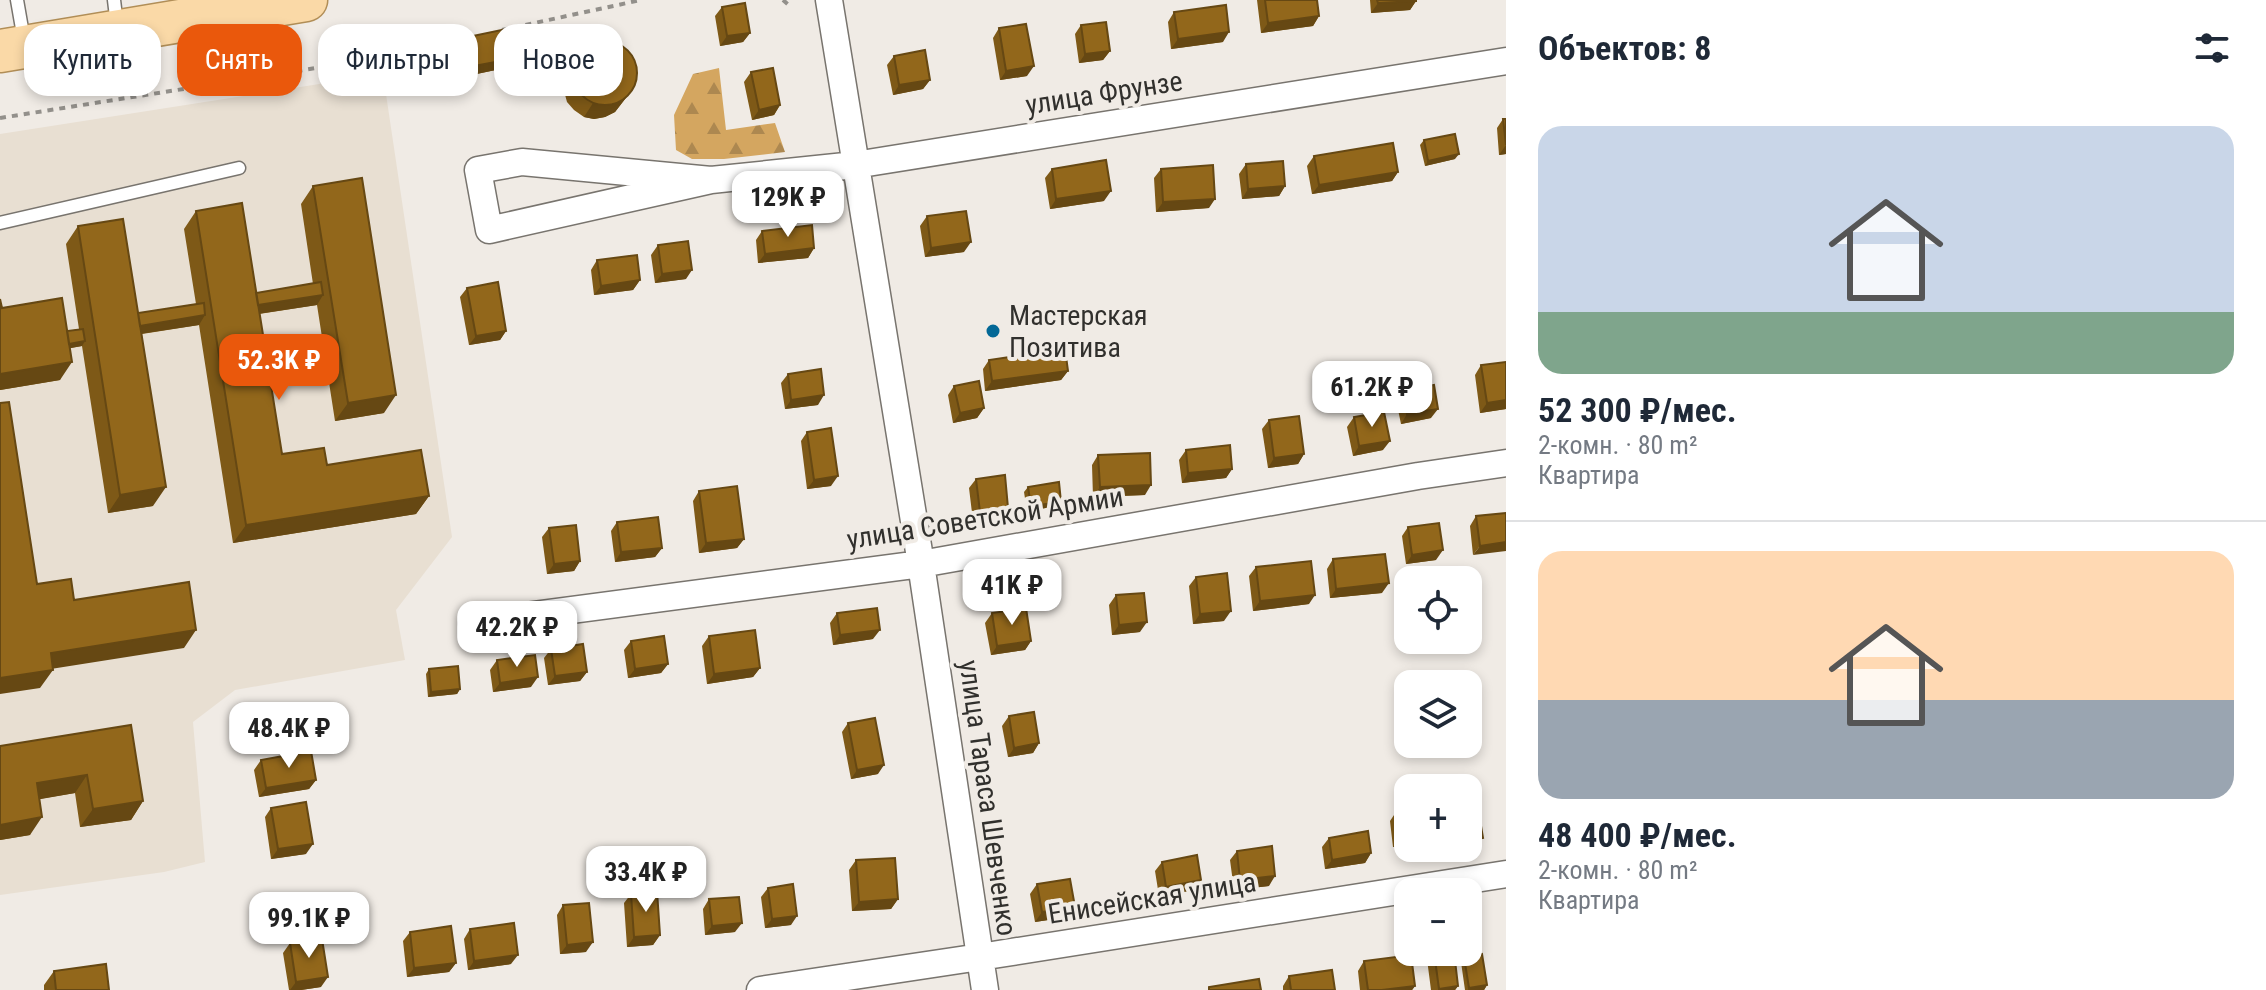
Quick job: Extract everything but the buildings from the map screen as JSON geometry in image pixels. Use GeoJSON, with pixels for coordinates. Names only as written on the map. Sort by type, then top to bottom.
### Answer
{"type":"FeatureCollection","features":[{"type":"Feature","properties":{"kind":"main road"},"geometry":{"type":"LineString","coordinates":[[12,49],[116,16],[306,0]]}},
{"type":"Feature","properties":{"kind":"street","name":"улица Тараса Шевченко"},"geometry":{"type":"LineString","coordinates":[[829,0],[921,564],[985,990]]}},
{"type":"Feature","properties":{"kind":"street","name":"улица Фрунзе"},"geometry":{"type":"LineString","coordinates":[[711,180],[522,162],[478,170],[489,230],[711,180],[855,165],[1506,61]]}},
{"type":"Feature","properties":{"kind":"street","name":"улица Советской Армии"},"geometry":{"type":"LineString","coordinates":[[472,623],[921,564],[1506,463]]}},
{"type":"Feature","properties":{"kind":"street","name":"Енисейская улица"},"geometry":{"type":"LineString","coordinates":[[760,990],[1506,874]]}},
{"type":"Feature","properties":{"kind":"lane"},"geometry":{"type":"LineString","coordinates":[[12,49],[17,0]]}},
{"type":"Feature","properties":{"kind":"lane"},"geometry":{"type":"LineString","coordinates":[[0,223],[239,168]]}},
{"type":"Feature","properties":{"kind":"path"},"geometry":{"type":"LineString","coordinates":[[532,24],[641,0]]}},
{"type":"Feature","properties":{"kind":"path"},"geometry":{"type":"LineString","coordinates":[[783,0],[791,7]]}},
{"type":"Feature","properties":{"kind":"path"},"geometry":{"type":"LineString","coordinates":[[0,118],[392,56],[481,35]]}},
{"type":"Feature","properties":{"kind":"shaded area"},"geometry":{"type":"Polygon","coordinates":[[[318,84],[318,96],[386,96],[452,537],[396,610],[405,660],[235,690],[193,722],[205,862],[164,872],[0,895],[0,134],[243,96],[302,96],[302,87],[318,84]]]}},
{"type":"Feature","properties":{"kind":"green space"},"geometry":{"type":"Polygon","coordinates":[[[719,68],[726,130],[775,123],[785,152],[724,159],[692,159],[676,150],[674,115],[693,74],[719,68]]]}},
{"type":"Feature","properties":{"kind":"place","name":"Мастерская Позитива"},"geometry":{"type":"Point","coordinates":[993,331]}}]}
